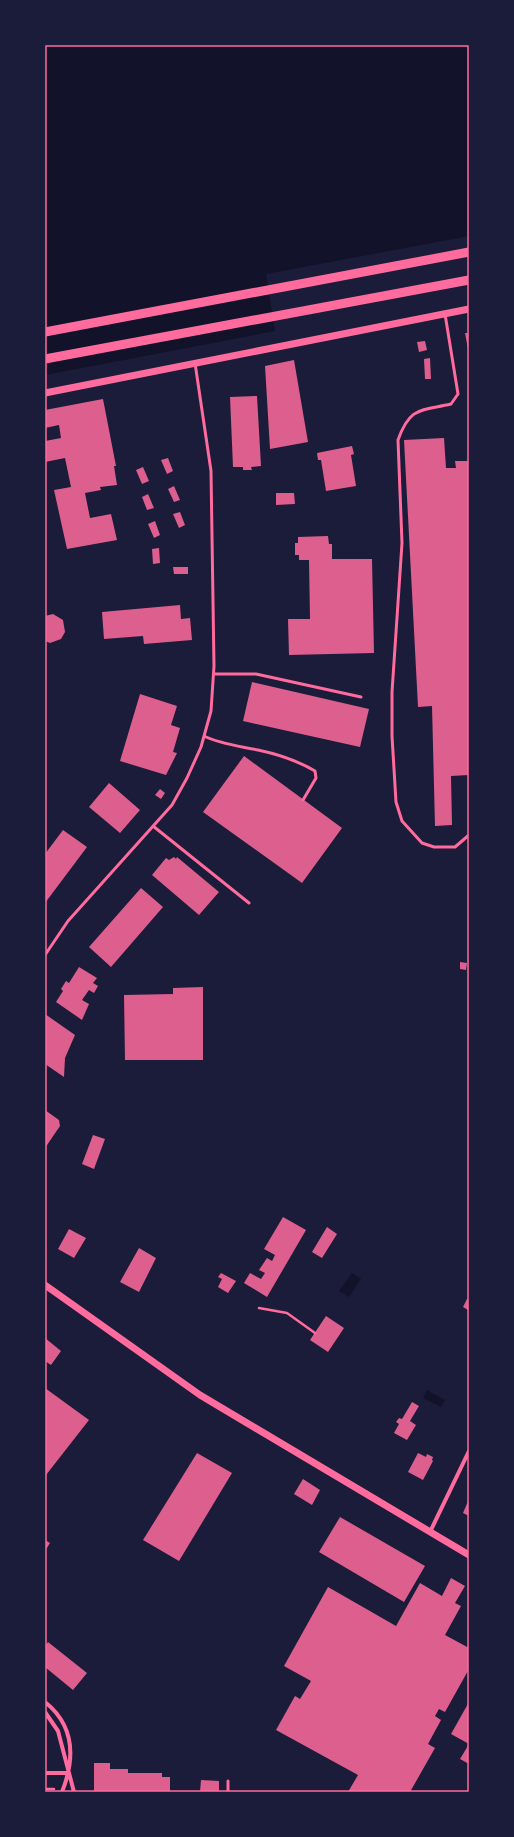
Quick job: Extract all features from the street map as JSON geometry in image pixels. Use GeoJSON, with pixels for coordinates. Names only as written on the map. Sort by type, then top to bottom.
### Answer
{"type":"FeatureCollection","features":[{"type":"Feature","properties":{"kind":"main road"},"geometry":{"type":"LineString","coordinates":[[45,332],[469,252]]}},
{"type":"Feature","properties":{"kind":"main road"},"geometry":{"type":"LineString","coordinates":[[45,359],[469,280]]}},
{"type":"Feature","properties":{"kind":"street"},"geometry":{"type":"LineString","coordinates":[[45,393],[469,309]]}},
{"type":"Feature","properties":{"kind":"street"},"geometry":{"type":"LineString","coordinates":[[45,1285],[200,1395],[469,1555]]}},
{"type":"Feature","properties":{"kind":"street"},"geometry":{"type":"LineString","coordinates":[[430,1532],[469,1451]]}},
{"type":"Feature","properties":{"kind":"street"},"geometry":{"type":"LineString","coordinates":[[45,1702],[52,1708],[65,1727],[71,1751],[69,1772],[62,1792]]}},
{"type":"Feature","properties":{"kind":"street"},"geometry":{"type":"LineString","coordinates":[[45,1712],[58,1731],[62,1751],[74,1792]]}},
{"type":"Feature","properties":{"kind":"street"},"geometry":{"type":"LineString","coordinates":[[45,1773],[69,1772]]}},
{"type":"Feature","properties":{"kind":"lane"},"geometry":{"type":"LineString","coordinates":[[445,314],[458,394],[451,404],[425,408],[413,415],[403,425],[398,440],[402,543],[392,692],[392,736],[396,802],[402,821],[422,843],[434,847],[455,847],[469,835]]}},
{"type":"Feature","properties":{"kind":"lane"},"geometry":{"type":"LineString","coordinates":[[45,955],[68,921],[172,805],[188,778],[204,736],[210,711],[214,674],[211,471],[196,363]]}},
{"type":"Feature","properties":{"kind":"lane"},"geometry":{"type":"LineString","coordinates":[[214,674],[256,674],[361,697]]}},
{"type":"Feature","properties":{"kind":"lane"},"geometry":{"type":"LineString","coordinates":[[204,736],[214,741],[260,750],[302,763],[315,771],[316,778],[303,800]]}},
{"type":"Feature","properties":{"kind":"lane"},"geometry":{"type":"LineString","coordinates":[[153,826],[249,903]]}},
{"type":"Feature","properties":{"kind":"lane"},"geometry":{"type":"LineString","coordinates":[[228,1781],[228,1792]]}},
{"type":"Feature","properties":{"kind":"path"},"geometry":{"type":"LineString","coordinates":[[259,1308],[287,1313],[315,1333]]}},
{"type":"Feature","properties":{"kind":"shaded area"},"geometry":{"type":"Polygon","coordinates":[[[45,45],[469,45],[469,236],[266,274],[275,331],[45,375],[45,45]]]}},
{"type":"Feature","properties":{"kind":"shaded area"},"geometry":{"type":"Polygon","coordinates":[[[352,1273],[361,1279],[349,1297],[339,1291],[352,1273]]]}},
{"type":"Feature","properties":{"kind":"shaded area"},"geometry":{"type":"Polygon","coordinates":[[[427,1390],[445,1400],[441,1407],[423,1398],[427,1390]]]}},
{"type":"Feature","properties":{"kind":"building"},"geometry":{"type":"Polygon","coordinates":[[[465,333],[469,333],[469,349],[468,349],[465,333]]]}},
{"type":"Feature","properties":{"kind":"building"},"geometry":{"type":"Polygon","coordinates":[[[425,341],[427,350],[419,352],[417,342],[425,341]]]}},
{"type":"Feature","properties":{"kind":"building"},"geometry":{"type":"Polygon","coordinates":[[[430,358],[431,379],[425,379],[424,359],[430,358]]]}},
{"type":"Feature","properties":{"kind":"building"},"geometry":{"type":"Polygon","coordinates":[[[294,360],[308,442],[270,449],[265,366],[294,360]]]}},
{"type":"Feature","properties":{"kind":"building"},"geometry":{"type":"Polygon","coordinates":[[[257,396],[261,466],[251,467],[252,470],[243,470],[243,467],[233,467],[230,397],[257,396]]]}},
{"type":"Feature","properties":{"kind":"building"},"geometry":{"type":"Polygon","coordinates":[[[103,399],[116,466],[114,466],[117,485],[100,487],[101,490],[85,493],[90,518],[111,514],[117,540],[67,549],[54,490],[71,487],[65,458],[45,462],[45,441],[61,438],[59,425],[45,428],[45,410],[103,399]]]}},
{"type":"Feature","properties":{"kind":"building"},"geometry":{"type":"Polygon","coordinates":[[[444,438],[446,468],[456,468],[455,461],[469,461],[469,775],[451,776],[452,825],[435,826],[432,706],[418,707],[404,440],[444,438]]]}},
{"type":"Feature","properties":{"kind":"building"},"geometry":{"type":"Polygon","coordinates":[[[352,446],[354,454],[351,455],[356,486],[326,491],[321,460],[318,460],[317,453],[352,446]]]}},
{"type":"Feature","properties":{"kind":"building"},"geometry":{"type":"Polygon","coordinates":[[[168,458],[173,471],[167,474],[161,460],[168,458]]]}},
{"type":"Feature","properties":{"kind":"building"},"geometry":{"type":"Polygon","coordinates":[[[143,467],[149,481],[142,484],[136,470],[143,467]]]}},
{"type":"Feature","properties":{"kind":"building"},"geometry":{"type":"Polygon","coordinates":[[[174,486],[180,500],[174,502],[168,489],[174,486]]]}},
{"type":"Feature","properties":{"kind":"building"},"geometry":{"type":"Polygon","coordinates":[[[276,493],[294,493],[295,504],[276,505],[276,493]]]}},
{"type":"Feature","properties":{"kind":"building"},"geometry":{"type":"Polygon","coordinates":[[[148,494],[154,508],[147,510],[142,497],[148,494]]]}},
{"type":"Feature","properties":{"kind":"building"},"geometry":{"type":"Polygon","coordinates":[[[180,512],[185,525],[179,528],[173,514],[180,512]]]}},
{"type":"Feature","properties":{"kind":"building"},"geometry":{"type":"Polygon","coordinates":[[[155,521],[160,535],[154,538],[148,524],[155,521]]]}},
{"type":"Feature","properties":{"kind":"building"},"geometry":{"type":"Polygon","coordinates":[[[328,536],[329,544],[332,544],[332,559],[372,559],[374,653],[289,655],[288,619],[310,619],[309,560],[299,560],[299,555],[295,555],[295,543],[298,543],[298,537],[328,536]]]}},
{"type":"Feature","properties":{"kind":"building"},"geometry":{"type":"Polygon","coordinates":[[[159,548],[160,563],[153,564],[152,549],[159,548]]]}},
{"type":"Feature","properties":{"kind":"building"},"geometry":{"type":"Polygon","coordinates":[[[173,567],[188,567],[188,574],[174,574],[173,567]]]}},
{"type":"Feature","properties":{"kind":"building"},"geometry":{"type":"Polygon","coordinates":[[[180,605],[181,619],[190,618],[192,640],[144,644],[143,636],[104,639],[102,612],[180,605]]]}},
{"type":"Feature","properties":{"kind":"building"},"geometry":{"type":"Polygon","coordinates":[[[53,614],[63,620],[65,632],[61,639],[50,643],[45,641],[45,616],[53,614]]]}},
{"type":"Feature","properties":{"kind":"building"},"geometry":{"type":"Polygon","coordinates":[[[252,682],[369,709],[360,747],[243,721],[252,682]]]}},
{"type":"Feature","properties":{"kind":"building"},"geometry":{"type":"Polygon","coordinates":[[[140,694],[177,706],[171,725],[180,728],[173,752],[177,753],[166,775],[120,761],[140,694]]]}},
{"type":"Feature","properties":{"kind":"building"},"geometry":{"type":"Polygon","coordinates":[[[244,756],[342,828],[302,883],[203,812],[244,756]]]}},
{"type":"Feature","properties":{"kind":"building"},"geometry":{"type":"Polygon","coordinates":[[[109,783],[140,810],[120,833],[89,807],[109,783]]]}},
{"type":"Feature","properties":{"kind":"building"},"geometry":{"type":"Polygon","coordinates":[[[160,789],[165,793],[161,799],[155,795],[160,789]]]}},
{"type":"Feature","properties":{"kind":"building"},"geometry":{"type":"Polygon","coordinates":[[[63,830],[87,847],[45,903],[45,854],[63,830]]]}},
{"type":"Feature","properties":{"kind":"building"},"geometry":{"type":"Polygon","coordinates":[[[174,857],[176,859],[177,857],[219,892],[199,915],[152,875],[166,858],[169,860],[174,857]]]}},
{"type":"Feature","properties":{"kind":"building"},"geometry":{"type":"Polygon","coordinates":[[[141,888],[163,907],[111,967],[89,947],[141,888]]]}},
{"type":"Feature","properties":{"kind":"building"},"geometry":{"type":"Polygon","coordinates":[[[460,962],[467,963],[466,970],[460,969],[460,962]]]}},
{"type":"Feature","properties":{"kind":"building"},"geometry":{"type":"Polygon","coordinates":[[[79,967],[97,978],[93,983],[98,986],[94,993],[89,990],[82,1000],[89,1004],[82,1020],[56,1002],[63,991],[61,989],[66,981],[69,983],[79,967]]]}},
{"type":"Feature","properties":{"kind":"building"},"geometry":{"type":"Polygon","coordinates":[[[203,987],[203,1060],[125,1060],[124,995],[173,994],[173,988],[203,987]]]}},
{"type":"Feature","properties":{"kind":"building"},"geometry":{"type":"Polygon","coordinates":[[[45,1014],[75,1035],[65,1058],[64,1077],[45,1064],[45,1014]]]}},
{"type":"Feature","properties":{"kind":"building"},"geometry":{"type":"Polygon","coordinates":[[[45,1110],[59,1120],[60,1126],[45,1148],[45,1110]]]}},
{"type":"Feature","properties":{"kind":"building"},"geometry":{"type":"Polygon","coordinates":[[[93,1135],[105,1139],[94,1169],[82,1164],[93,1135]]]}},
{"type":"Feature","properties":{"kind":"building"},"geometry":{"type":"Polygon","coordinates":[[[283,1217],[306,1230],[267,1297],[244,1283],[250,1273],[261,1279],[265,1273],[259,1270],[267,1258],[272,1261],[275,1255],[264,1249],[283,1217]]]}},
{"type":"Feature","properties":{"kind":"building"},"geometry":{"type":"Polygon","coordinates":[[[327,1227],[337,1234],[322,1258],[312,1252],[327,1227]]]}},
{"type":"Feature","properties":{"kind":"building"},"geometry":{"type":"Polygon","coordinates":[[[69,1229],[86,1238],[74,1258],[58,1249],[69,1229]]]}},
{"type":"Feature","properties":{"kind":"building"},"geometry":{"type":"Polygon","coordinates":[[[139,1248],[156,1258],[139,1292],[120,1282],[139,1248]]]}},
{"type":"Feature","properties":{"kind":"building"},"geometry":{"type":"Polygon","coordinates":[[[221,1273],[236,1281],[228,1293],[218,1287],[222,1279],[218,1277],[221,1273]]]}},
{"type":"Feature","properties":{"kind":"building"},"geometry":{"type":"Polygon","coordinates":[[[467,1299],[469,1300],[468,1310],[463,1307],[467,1299]]]}},
{"type":"Feature","properties":{"kind":"building"},"geometry":{"type":"Polygon","coordinates":[[[326,1316],[344,1328],[328,1352],[310,1340],[326,1316]]]}},
{"type":"Feature","properties":{"kind":"building"},"geometry":{"type":"Polygon","coordinates":[[[45,1338],[61,1351],[51,1365],[45,1361],[45,1338]]]}},
{"type":"Feature","properties":{"kind":"building"},"geometry":{"type":"Polygon","coordinates":[[[45,1388],[89,1420],[46,1475],[45,1475],[45,1388]]]}},
{"type":"Feature","properties":{"kind":"building"},"geometry":{"type":"Polygon","coordinates":[[[412,1402],[419,1406],[410,1421],[416,1425],[407,1440],[394,1433],[399,1424],[396,1422],[399,1418],[402,1419],[412,1402]]]}},
{"type":"Feature","properties":{"kind":"building"},"geometry":{"type":"Polygon","coordinates":[[[197,1453],[232,1473],[179,1561],[143,1540],[197,1453]]]}},
{"type":"Feature","properties":{"kind":"building"},"geometry":{"type":"Polygon","coordinates":[[[418,1453],[426,1457],[427,1454],[433,1457],[433,1461],[423,1480],[408,1472],[418,1453]]]}},
{"type":"Feature","properties":{"kind":"building"},"geometry":{"type":"Polygon","coordinates":[[[303,1479],[320,1490],[312,1505],[294,1494],[303,1479]]]}},
{"type":"Feature","properties":{"kind":"building"},"geometry":{"type":"Polygon","coordinates":[[[469,1499],[469,1516],[463,1513],[469,1499]]]}},
{"type":"Feature","properties":{"kind":"building"},"geometry":{"type":"Polygon","coordinates":[[[340,1517],[425,1566],[404,1602],[319,1552],[340,1517]]]}},
{"type":"Feature","properties":{"kind":"building"},"geometry":{"type":"Polygon","coordinates":[[[45,1540],[50,1543],[45,1551],[45,1540]]]}},
{"type":"Feature","properties":{"kind":"building"},"geometry":{"type":"Polygon","coordinates":[[[451,1578],[465,1586],[455,1603],[461,1606],[445,1635],[469,1648],[469,1669],[445,1712],[439,1709],[435,1716],[441,1720],[428,1744],[435,1748],[410,1792],[348,1792],[358,1775],[276,1730],[295,1696],[300,1699],[311,1681],[284,1666],[328,1587],[396,1626],[420,1583],[442,1596],[451,1578]]]}},
{"type":"Feature","properties":{"kind":"building"},"geometry":{"type":"Polygon","coordinates":[[[48,1642],[87,1673],[73,1690],[45,1667],[45,1646],[48,1642]]]}},
{"type":"Feature","properties":{"kind":"building"},"geometry":{"type":"Polygon","coordinates":[[[469,1702],[469,1744],[451,1734],[469,1702]]]}},
{"type":"Feature","properties":{"kind":"building"},"geometry":{"type":"Polygon","coordinates":[[[469,1744],[469,1764],[460,1759],[469,1744]]]}},
{"type":"Feature","properties":{"kind":"building"},"geometry":{"type":"Polygon","coordinates":[[[94,1763],[110,1763],[110,1769],[128,1769],[128,1773],[162,1773],[162,1777],[170,1777],[170,1792],[94,1792],[94,1763]]]}},
{"type":"Feature","properties":{"kind":"building"},"geometry":{"type":"Polygon","coordinates":[[[201,1780],[219,1781],[219,1792],[200,1792],[201,1780]]]}}]}
